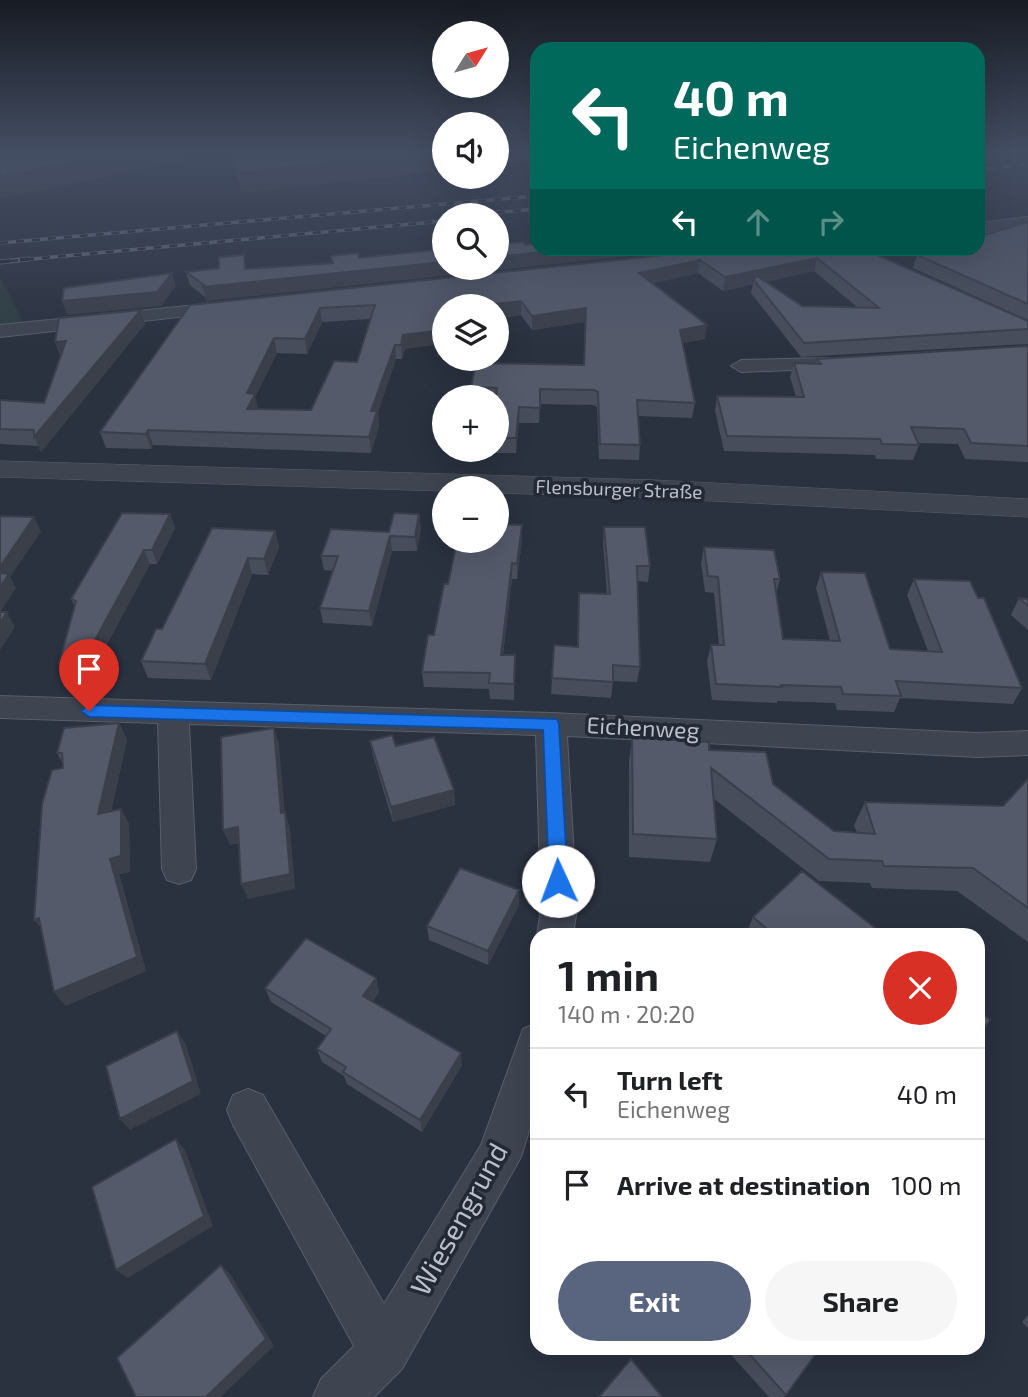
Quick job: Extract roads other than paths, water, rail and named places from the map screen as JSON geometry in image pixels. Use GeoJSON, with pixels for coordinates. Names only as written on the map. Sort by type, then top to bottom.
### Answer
{"type":"FeatureCollection","features":[{"type":"Feature","properties":{"kind":"street"},"geometry":{"type":"LineString","coordinates":[[985,227],[1028,222]]}},
{"type":"Feature","properties":{"kind":"street"},"geometry":{"type":"LineString","coordinates":[[0,331],[249,304]]}},
{"type":"Feature","properties":{"kind":"street"},"geometry":{"type":"LineString","coordinates":[[741,366],[782,367],[849,363]]}},
{"type":"Feature","properties":{"kind":"street","name":"Flensburger Straße"},"geometry":{"type":"LineString","coordinates":[[0,469],[641,489],[1028,508]]}},
{"type":"Feature","properties":{"kind":"street","name":"Eichenweg"},"geometry":{"type":"LineString","coordinates":[[0,707],[551,724],[964,745],[1028,743]]}},
{"type":"Feature","properties":{"kind":"street"},"geometry":{"type":"LineString","coordinates":[[173,714],[179,869]]}},
{"type":"Feature","properties":{"kind":"street"},"geometry":{"type":"LineString","coordinates":[[551,724],[559,909],[556,928]]}},
{"type":"Feature","properties":{"kind":"street","name":"Wiesengrund"},"geometry":{"type":"LineString","coordinates":[[340,1397],[384,1351],[499,1157],[530,1064]]}},
{"type":"Feature","properties":{"kind":"street"},"geometry":{"type":"LineString","coordinates":[[248,1110],[384,1351]]}},
{"type":"Feature","properties":{"kind":"railway"},"geometry":{"type":"LineString","coordinates":[[0,243],[306,216]]}},
{"type":"Feature","properties":{"kind":"railway"},"geometry":{"type":"LineString","coordinates":[[10,261],[432,222]]}},
{"type":"Feature","properties":{"kind":"railway"},"geometry":{"type":"LineString","coordinates":[[0,262],[29,259]]}}]}
